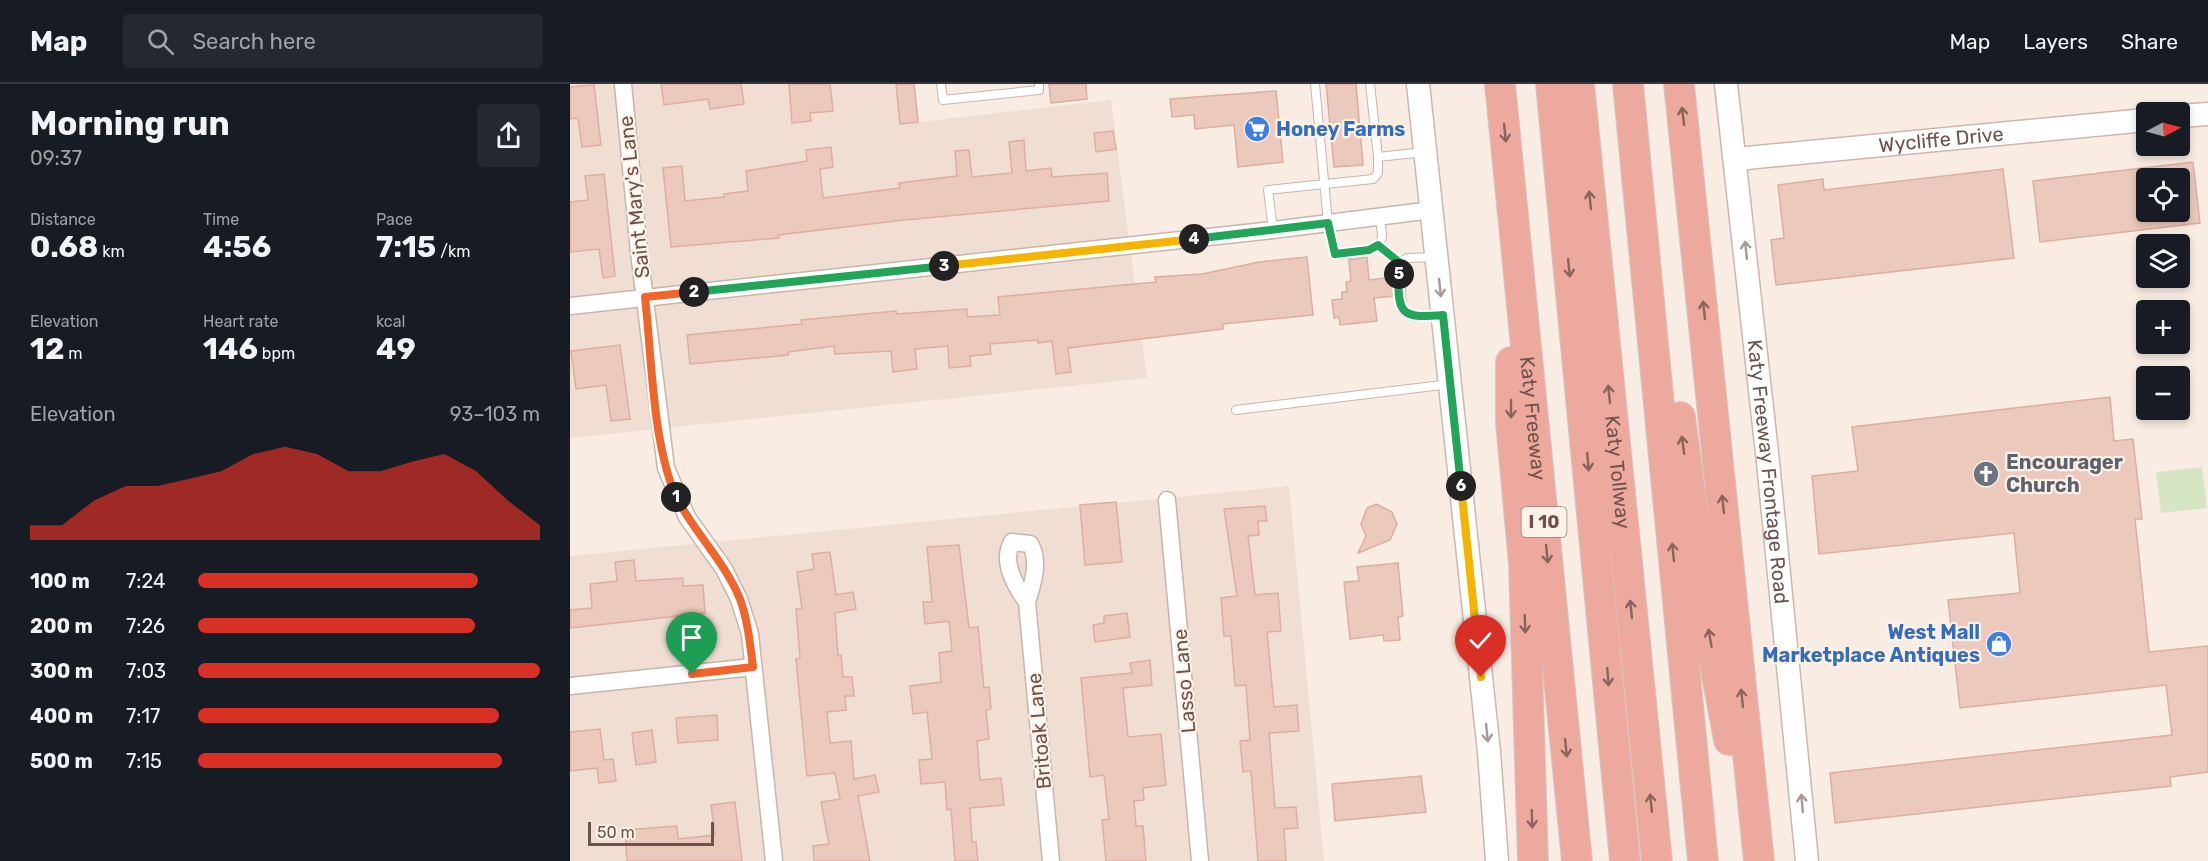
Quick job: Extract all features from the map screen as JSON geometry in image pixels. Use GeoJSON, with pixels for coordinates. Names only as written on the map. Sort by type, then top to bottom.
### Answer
{"type":"FeatureCollection","features":[{"type":"Feature","properties":{"kind":"highway","name":"Katy Freeway"},"geometry":{"type":"LineString","coordinates":[[1500,84],[1577,861]]}},
{"type":"Feature","properties":{"kind":"highway","name":"Katy Tollway"},"geometry":{"type":"LineString","coordinates":[[1551,84],[1625,861]]}},
{"type":"Feature","properties":{"kind":"highway","name":"Katy Tollway"},"geometry":{"type":"LineString","coordinates":[[1579,84],[1657,861]]}},
{"type":"Feature","properties":{"kind":"highway"},"geometry":{"type":"LineString","coordinates":[[1628,84],[1703,861]]}},
{"type":"Feature","properties":{"kind":"highway"},"geometry":{"type":"LineString","coordinates":[[1679,84],[1759,861]]}},
{"type":"Feature","properties":{"kind":"highway"},"geometry":{"type":"LineString","coordinates":[[1510,182],[1511,423],[1524,564],[1533,861]]}},
{"type":"Feature","properties":{"kind":"highway"},"geometry":{"type":"LineString","coordinates":[[1639,199],[1679,416],[1709,633],[1750,861]]}},
{"type":"Feature","properties":{"kind":"main road"},"geometry":{"type":"LineString","coordinates":[[1418,84],[1489,752],[1497,861]]}},
{"type":"Feature","properties":{"kind":"main road","name":"Katy Freeway Frontage Road"},"geometry":{"type":"LineString","coordinates":[[1726,84],[1736,159],[1807,861]]}},
{"type":"Feature","properties":{"kind":"main road"},"geometry":{"type":"LineString","coordinates":[[2190,116],[2208,114]]}},
{"type":"Feature","properties":{"kind":"main road","name":"Wycliffe Drive"},"geometry":{"type":"LineString","coordinates":[[1736,159],[2136,121]]}},
{"type":"Feature","properties":{"kind":"street","name":"Saint Mary's Lane"},"geometry":{"type":"LineString","coordinates":[[623,84],[645,297],[666,468],[687,517],[724,570],[740,599],[750,634],[774,861]]}},
{"type":"Feature","properties":{"kind":"street"},"geometry":{"type":"LineString","coordinates":[[570,306],[1273,230],[1432,210]]}},
{"type":"Feature","properties":{"kind":"street","name":"Lasso Lane"},"geometry":{"type":"LineString","coordinates":[[1167,500],[1200,861]]}},
{"type":"Feature","properties":{"kind":"street","name":"Britoak Lane"},"geometry":{"type":"LineString","coordinates":[[1027,602],[1051,861]]}},
{"type":"Feature","properties":{"kind":"street"},"geometry":{"type":"LineString","coordinates":[[570,686],[753,667]]}},
{"type":"Feature","properties":{"kind":"lane"},"geometry":{"type":"LineString","coordinates":[[941,84],[943,100],[1039,90],[1039,84]]}},
{"type":"Feature","properties":{"kind":"lane"},"geometry":{"type":"LineString","coordinates":[[1315,84],[1328,223],[1335,254],[1369,250],[1378,245],[1382,237],[1379,216]]}},
{"type":"Feature","properties":{"kind":"lane"},"geometry":{"type":"LineString","coordinates":[[1273,230],[1268,190],[1373,179],[1378,173],[1370,84]]}},
{"type":"Feature","properties":{"kind":"lane"},"geometry":{"type":"LineString","coordinates":[[1378,157],[1425,152]]}},
{"type":"Feature","properties":{"kind":"lane"},"geometry":{"type":"LineString","coordinates":[[1378,245],[1400,263],[1402,310],[1406,315],[1417,317],[1443,315]]}},
{"type":"Feature","properties":{"kind":"lane"},"geometry":{"type":"LineString","coordinates":[[1400,263],[1407,258],[1437,257]]}},
{"type":"Feature","properties":{"kind":"lane"},"geometry":{"type":"LineString","coordinates":[[1236,410],[1450,384]]}},
{"type":"Feature","properties":{"kind":"shaded area"},"geometry":{"type":"Polygon","coordinates":[[[570,84],[915,84],[919,122],[1111,100],[1147,378],[570,438],[570,84]]]}},
{"type":"Feature","properties":{"kind":"shaded area"},"geometry":{"type":"Polygon","coordinates":[[[1289,486],[1324,861],[570,861],[570,556],[1289,486]]]}},
{"type":"Feature","properties":{"kind":"green space"},"geometry":{"type":"Polygon","coordinates":[[[2202,467],[2207,508],[2161,513],[2156,472],[2202,467]]]}},
{"type":"Feature","properties":{"kind":"building"},"geometry":{"type":"Polygon","coordinates":[[[661,84],[741,84],[744,104],[710,109],[708,99],[664,105],[661,84]]]}},
{"type":"Feature","properties":{"kind":"building"},"geometry":{"type":"Polygon","coordinates":[[[789,84],[830,84],[833,111],[810,113],[811,121],[792,123],[789,84]]]}},
{"type":"Feature","properties":{"kind":"building"},"geometry":{"type":"Polygon","coordinates":[[[896,84],[914,84],[918,122],[900,124],[896,84]]]}},
{"type":"Feature","properties":{"kind":"building"},"geometry":{"type":"Polygon","coordinates":[[[1049,84],[1086,84],[1087,99],[1051,103],[1049,84]]]}},
{"type":"Feature","properties":{"kind":"building"},"geometry":{"type":"Polygon","coordinates":[[[1326,84],[1356,84],[1363,165],[1334,167],[1326,84]]]}},
{"type":"Feature","properties":{"kind":"building"},"geometry":{"type":"Polygon","coordinates":[[[594,85],[601,145],[582,147],[578,118],[570,119],[570,87],[594,85]]]}},
{"type":"Feature","properties":{"kind":"building","name":"Honey Farms"},"geometry":{"type":"Polygon","coordinates":[[[1276,91],[1283,162],[1238,167],[1234,125],[1195,129],[1194,115],[1172,117],[1170,99],[1276,91]]]}},
{"type":"Feature","properties":{"kind":"building"},"geometry":{"type":"Polygon","coordinates":[[[1113,131],[1116,149],[1096,152],[1094,133],[1113,131]]]}},
{"type":"Feature","properties":{"kind":"building"},"geometry":{"type":"Polygon","coordinates":[[[1024,140],[1026,171],[1051,168],[1052,177],[1107,173],[1109,201],[904,220],[778,235],[779,238],[671,247],[663,168],[682,166],[685,201],[724,197],[724,194],[748,191],[746,171],[807,161],[806,150],[831,147],[833,167],[820,169],[823,198],[900,188],[899,183],[957,176],[955,151],[969,150],[972,177],[1012,173],[1009,142],[1024,140]]]}},
{"type":"Feature","properties":{"kind":"building"},"geometry":{"type":"Polygon","coordinates":[[[2193,162],[2200,223],[2040,242],[2033,181],[2136,169],[2136,222],[2190,222],[2190,168],[2142,168],[2193,162]]]}},
{"type":"Feature","properties":{"kind":"building"},"geometry":{"type":"Polygon","coordinates":[[[2003,169],[2014,258],[1776,285],[1771,240],[1784,238],[1778,185],[1823,179],[1824,190],[2003,169]]]}},
{"type":"Feature","properties":{"kind":"building"},"geometry":{"type":"Polygon","coordinates":[[[604,174],[615,276],[603,278],[599,249],[570,252],[570,202],[588,200],[585,176],[604,174]]]}},
{"type":"Feature","properties":{"kind":"building"},"geometry":{"type":"Polygon","coordinates":[[[1307,257],[1313,315],[1223,324],[1223,329],[1068,348],[1071,372],[1056,374],[1052,341],[1038,343],[1038,340],[990,344],[991,354],[970,356],[971,366],[949,368],[948,346],[915,349],[917,369],[893,372],[891,351],[835,354],[834,346],[788,352],[788,355],[690,364],[687,335],[802,324],[801,320],[896,311],[897,314],[967,309],[967,317],[1000,315],[998,297],[1156,282],[1155,277],[1202,274],[1259,262],[1307,257]]]}},
{"type":"Feature","properties":{"kind":"building"},"geometry":{"type":"Polygon","coordinates":[[[1367,257],[1369,280],[1394,277],[1395,296],[1374,298],[1377,321],[1340,325],[1339,317],[1334,318],[1332,300],[1342,299],[1342,292],[1347,292],[1346,282],[1351,281],[1349,260],[1367,257]]]}},
{"type":"Feature","properties":{"kind":"building"},"geometry":{"type":"Polygon","coordinates":[[[620,345],[630,419],[611,421],[606,385],[576,389],[571,351],[620,345]]]}},
{"type":"Feature","properties":{"kind":"building"},"geometry":{"type":"Polygon","coordinates":[[[2110,397],[2114,441],[2133,439],[2142,519],[2135,519],[2149,652],[2208,646],[2208,772],[2170,777],[2171,786],[1835,823],[1830,773],[2172,735],[2166,685],[1960,708],[1948,600],[2020,593],[2014,533],[1819,554],[1812,476],[1858,471],[1852,427],[2110,397]]]}},
{"type":"Feature","properties":{"kind":"building"},"geometry":{"type":"Polygon","coordinates":[[[1116,502],[1122,562],[1085,565],[1080,505],[1116,502]]]}},
{"type":"Feature","properties":{"kind":"building"},"geometry":{"type":"Polygon","coordinates":[[[1376,504],[1392,512],[1397,524],[1390,540],[1358,553],[1366,536],[1361,524],[1367,508],[1376,504]]]}},
{"type":"Feature","properties":{"kind":"building"},"geometry":{"type":"Polygon","coordinates":[[[1265,506],[1267,521],[1258,521],[1259,535],[1248,536],[1255,595],[1278,593],[1281,631],[1267,632],[1274,707],[1297,705],[1299,731],[1269,733],[1275,808],[1296,807],[1298,828],[1284,829],[1286,861],[1258,861],[1251,771],[1243,772],[1240,741],[1250,740],[1246,685],[1235,686],[1231,636],[1224,636],[1221,598],[1237,596],[1224,509],[1265,506]]]}},
{"type":"Feature","properties":{"kind":"building"},"geometry":{"type":"Polygon","coordinates":[[[959,545],[969,628],[978,627],[984,688],[989,687],[991,709],[986,710],[989,739],[977,741],[980,780],[1001,778],[1004,805],[970,808],[972,842],[976,842],[978,861],[955,861],[951,809],[947,810],[945,782],[921,784],[919,760],[932,759],[927,712],[913,714],[910,686],[941,682],[939,653],[952,651],[949,621],[925,624],[923,602],[932,602],[927,547],[959,545]]]}},
{"type":"Feature","properties":{"kind":"building"},"geometry":{"type":"Polygon","coordinates":[[[830,552],[836,595],[853,592],[856,609],[835,613],[838,656],[841,655],[843,677],[852,677],[854,696],[845,696],[846,710],[827,712],[830,743],[851,741],[854,779],[875,775],[879,792],[858,796],[870,861],[814,861],[813,846],[829,844],[821,802],[840,799],[835,773],[807,776],[796,659],[800,658],[796,609],[802,609],[797,572],[814,569],[812,554],[830,552]]]}},
{"type":"Feature","properties":{"kind":"building"},"geometry":{"type":"Polygon","coordinates":[[[634,560],[636,581],[683,578],[683,586],[703,585],[705,613],[570,628],[570,610],[592,608],[590,584],[617,581],[615,562],[634,560]]]}},
{"type":"Feature","properties":{"kind":"building"},"geometry":{"type":"Polygon","coordinates":[[[1398,563],[1403,616],[1398,617],[1400,640],[1384,641],[1383,635],[1350,639],[1344,582],[1359,581],[1357,567],[1398,563]]]}},
{"type":"Feature","properties":{"kind":"building"},"geometry":{"type":"Polygon","coordinates":[[[1127,613],[1130,637],[1095,642],[1093,625],[1104,623],[1104,616],[1127,613]]]}},
{"type":"Feature","properties":{"kind":"building"},"geometry":{"type":"Polygon","coordinates":[[[1150,660],[1152,685],[1123,688],[1128,737],[1161,734],[1166,785],[1143,788],[1144,800],[1134,801],[1136,826],[1143,826],[1146,861],[1106,861],[1102,820],[1109,819],[1104,775],[1090,777],[1081,678],[1132,673],[1130,663],[1150,660]]]}},
{"type":"Feature","properties":{"kind":"building"},"geometry":{"type":"Polygon","coordinates":[[[717,715],[718,740],[678,743],[676,718],[717,715]]]}},
{"type":"Feature","properties":{"kind":"building"},"geometry":{"type":"Polygon","coordinates":[[[600,729],[604,760],[613,759],[616,781],[599,783],[597,768],[570,771],[570,732],[600,729]]]}},
{"type":"Feature","properties":{"kind":"building"},"geometry":{"type":"Polygon","coordinates":[[[652,730],[656,762],[636,765],[632,733],[652,730]]]}},
{"type":"Feature","properties":{"kind":"building"},"geometry":{"type":"Polygon","coordinates":[[[1421,776],[1426,812],[1335,821],[1332,784],[1421,776]]]}},
{"type":"Feature","properties":{"kind":"building"},"geometry":{"type":"Polygon","coordinates":[[[735,802],[742,861],[627,861],[625,830],[677,826],[678,839],[715,835],[711,805],[735,802]]]}},
{"type":"Feature","properties":{"kind":"place","name":"Honey Farms"},"geometry":{"type":"Point","coordinates":[1257,129]}},
{"type":"Feature","properties":{"kind":"place","name":"Encourager Church"},"geometry":{"type":"Point","coordinates":[1986,474]}},
{"type":"Feature","properties":{"kind":"place","name":"West Mall Marketplace Antiques"},"geometry":{"type":"Point","coordinates":[1999,644]}},
{"type":"Feature","properties":{"kind":"route"},"geometry":{"type":"LineString","coordinates":[[692,674],[753,667],[750,634],[740,599],[724,570],[687,517],[675,495],[666,468],[645,297],[1328,223],[1330,243],[1335,254],[1369,250],[1378,245],[1400,263],[1402,310],[1406,315],[1417,317],[1443,315],[1481,677]]}}]}
